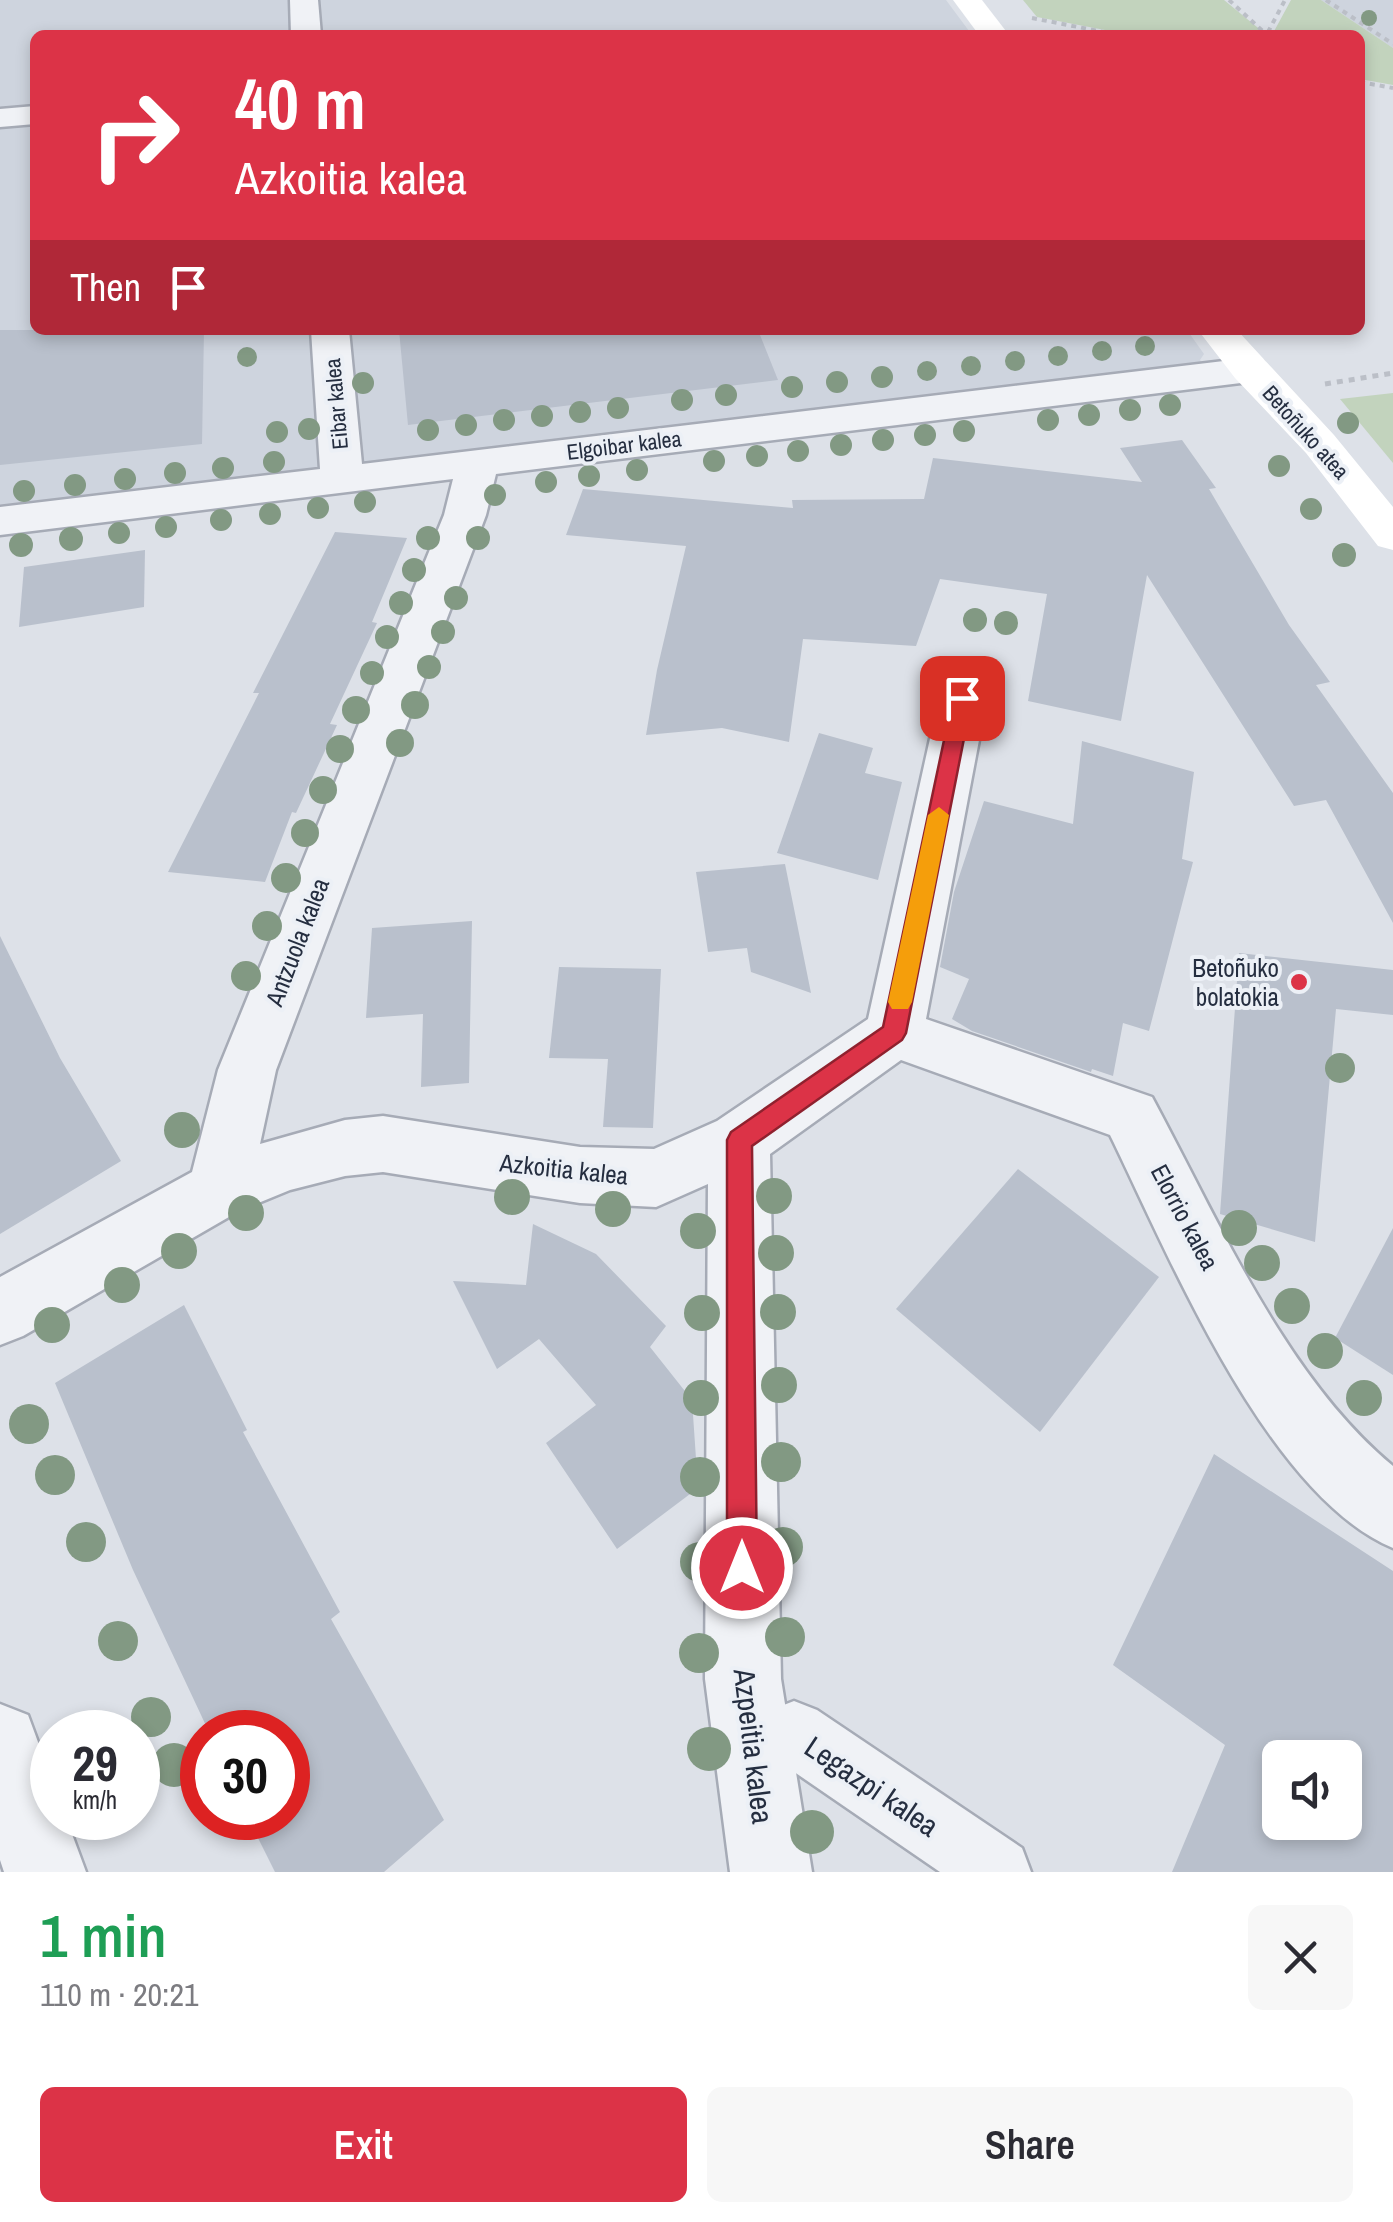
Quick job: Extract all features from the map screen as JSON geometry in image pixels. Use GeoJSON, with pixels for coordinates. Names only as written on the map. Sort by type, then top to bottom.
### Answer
{"type":"FeatureCollection","features":[{"type":"Feature","properties":{"kind":"main road"},"geometry":{"type":"LineString","coordinates":[[968,0],[990,30]]}},
{"type":"Feature","properties":{"kind":"main road","name":"Betoñuko atea"},"geometry":{"type":"LineString","coordinates":[[1221,335],[1320,444],[1393,536]]}},
{"type":"Feature","properties":{"kind":"street"},"geometry":{"type":"LineString","coordinates":[[304,0],[306,30]]}},
{"type":"Feature","properties":{"kind":"street"},"geometry":{"type":"LineString","coordinates":[[0,118],[30,115]]}},
{"type":"Feature","properties":{"kind":"street","name":"Eibar kalea"},"geometry":{"type":"LineString","coordinates":[[330,335],[342,479]]}},
{"type":"Feature","properties":{"kind":"street","name":"Elgoibar kalea"},"geometry":{"type":"LineString","coordinates":[[0,521],[1249,370]]}},
{"type":"Feature","properties":{"kind":"street","name":"Antzuola kalea"},"geometry":{"type":"LineString","coordinates":[[219,1190],[247,1070],[465,515],[478,464]]}},
{"type":"Feature","properties":{"kind":"street"},"geometry":{"type":"LineString","coordinates":[[894,1033],[962,698]]}},
{"type":"Feature","properties":{"kind":"street","name":"Azkoitia kalea"},"geometry":{"type":"LineString","coordinates":[[219,1190],[284,1163],[383,1144],[580,1175],[656,1178],[740,1140],[894,1033]]}},
{"type":"Feature","properties":{"kind":"street","name":"Elorrio kalea"},"geometry":{"type":"LineString","coordinates":[[894,1033],[1131,1116],[1236,1313],[1311,1436],[1393,1512]]}},
{"type":"Feature","properties":{"kind":"street","name":"Azpeitia kalea"},"geometry":{"type":"LineString","coordinates":[[740,1140],[743,1680],[771,1872]]}},
{"type":"Feature","properties":{"kind":"street"},"geometry":{"type":"LineString","coordinates":[[0,1314],[219,1190]]}},
{"type":"Feature","properties":{"kind":"street","name":"Legazpi kalea"},"geometry":{"type":"LineString","coordinates":[[794,1733],[998,1872]]}},
{"type":"Feature","properties":{"kind":"street"},"geometry":{"type":"LineString","coordinates":[[0,1743],[45,1872]]}},
{"type":"Feature","properties":{"kind":"path"},"geometry":{"type":"LineString","coordinates":[[1229,0],[1263,30]]}},
{"type":"Feature","properties":{"kind":"path"},"geometry":{"type":"LineString","coordinates":[[1270,30],[1285,0]]}},
{"type":"Feature","properties":{"kind":"path"},"geometry":{"type":"LineString","coordinates":[[1326,0],[1393,44]]}},
{"type":"Feature","properties":{"kind":"path"},"geometry":{"type":"LineString","coordinates":[[1022,14],[1096,30]]}},
{"type":"Feature","properties":{"kind":"path"},"geometry":{"type":"LineString","coordinates":[[1365,83],[1393,88]]}},
{"type":"Feature","properties":{"kind":"path"},"geometry":{"type":"LineString","coordinates":[[1316,385],[1393,373]]}},
{"type":"Feature","properties":{"kind":"shaded area"},"geometry":{"type":"Polygon","coordinates":[[[0,0],[946,0],[968,30],[30,30],[30,335],[1191,335],[1204,354],[1200,360],[1211,375],[0,524],[0,0]]]}},
{"type":"Feature","properties":{"kind":"shaded area"},"geometry":{"type":"Polygon","coordinates":[[[1321,0],[1393,0],[1393,48],[1321,0]]]}},
{"type":"Feature","properties":{"kind":"green space"},"geometry":{"type":"Polygon","coordinates":[[[1023,0],[1224,0],[1261,30],[1105,30],[1037,17],[1023,0]]]}},
{"type":"Feature","properties":{"kind":"green space"},"geometry":{"type":"Polygon","coordinates":[[[1291,0],[1321,0],[1393,48],[1393,85],[1365,80],[1365,30],[1275,30],[1291,0]]]}},
{"type":"Feature","properties":{"kind":"green space"},"geometry":{"type":"Polygon","coordinates":[[[1393,393],[1393,463],[1340,399],[1393,393]]]}},
{"type":"Feature","properties":{"kind":"building"},"geometry":{"type":"Polygon","coordinates":[[[0,330],[30,330],[30,335],[204,335],[202,444],[0,465],[0,330]]]}},
{"type":"Feature","properties":{"kind":"building"},"geometry":{"type":"Polygon","coordinates":[[[399,335],[760,335],[778,380],[408,425],[399,335]]]}},
{"type":"Feature","properties":{"kind":"building"},"geometry":{"type":"Polygon","coordinates":[[[1182,440],[1216,488],[1209,489],[1289,625],[1330,682],[1316,685],[1393,793],[1393,923],[1326,800],[1294,806],[1147,575],[1121,721],[1028,701],[1047,594],[940,579],[916,646],[803,639],[789,742],[722,728],[646,735],[686,546],[566,535],[583,489],[793,508],[792,500],[924,499],[933,458],[1142,482],[1120,448],[1182,440]]]}},
{"type":"Feature","properties":{"kind":"building"},"geometry":{"type":"Polygon","coordinates":[[[335,532],[407,538],[372,622],[377,623],[330,724],[337,725],[296,813],[292,812],[265,882],[168,872],[259,693],[253,693],[335,532]]]}},
{"type":"Feature","properties":{"kind":"building"},"geometry":{"type":"Polygon","coordinates":[[[145,550],[144,607],[19,627],[24,567],[145,550]]]}},
{"type":"Feature","properties":{"kind":"building"},"geometry":{"type":"Polygon","coordinates":[[[819,733],[873,748],[865,773],[902,782],[878,880],[777,853],[819,733]]]}},
{"type":"Feature","properties":{"kind":"building"},"geometry":{"type":"Polygon","coordinates":[[[1082,741],[1194,772],[1182,859],[1193,862],[1149,1031],[1123,1023],[1113,1076],[972,1031],[952,1019],[969,979],[940,967],[954,892],[984,801],[1073,824],[1082,741]]]}},
{"type":"Feature","properties":{"kind":"building"},"geometry":{"type":"Polygon","coordinates":[[[785,864],[811,993],[751,972],[747,948],[708,952],[696,872],[785,864]]]}},
{"type":"Feature","properties":{"kind":"building"},"geometry":{"type":"Polygon","coordinates":[[[472,921],[469,1083],[421,1087],[423,1014],[366,1018],[372,928],[472,921]]]}},
{"type":"Feature","properties":{"kind":"building"},"geometry":{"type":"Polygon","coordinates":[[[0,936],[60,1058],[121,1161],[0,1234],[0,936]]]}},
{"type":"Feature","properties":{"kind":"building"},"geometry":{"type":"Polygon","coordinates":[[[1239,953],[1393,970],[1393,1015],[1336,1009],[1315,1242],[1220,1214],[1239,953]]]}},
{"type":"Feature","properties":{"kind":"building"},"geometry":{"type":"Polygon","coordinates":[[[559,967],[661,969],[653,1128],[603,1127],[608,1059],[549,1058],[559,967]]]}},
{"type":"Feature","properties":{"kind":"building"},"geometry":{"type":"Polygon","coordinates":[[[1018,1169],[1159,1277],[1040,1432],[896,1309],[1018,1169]]]}},
{"type":"Feature","properties":{"kind":"building"},"geometry":{"type":"Polygon","coordinates":[[[533,1224],[596,1254],[666,1326],[650,1347],[692,1400],[698,1488],[617,1549],[546,1443],[596,1405],[539,1339],[497,1369],[453,1281],[526,1285],[533,1224]]]}},
{"type":"Feature","properties":{"kind":"building"},"geometry":{"type":"Polygon","coordinates":[[[1393,1228],[1393,1375],[1335,1338],[1393,1228]]]}},
{"type":"Feature","properties":{"kind":"building"},"geometry":{"type":"Polygon","coordinates":[[[184,1305],[247,1430],[243,1432],[340,1612],[331,1619],[444,1820],[384,1872],[275,1872],[259,1840],[310,1840],[310,1710],[199,1710],[133,1570],[55,1383],[184,1305]]]}},
{"type":"Feature","properties":{"kind":"building"},"geometry":{"type":"Polygon","coordinates":[[[1214,1454],[1393,1571],[1393,1872],[1172,1872],[1225,1745],[1113,1665],[1214,1454]]]}},
{"type":"Feature","properties":{"kind":"slow traffic"},"geometry":{"type":"LineString","coordinates":[[900,1002],[939,815]]}},
{"type":"Feature","properties":{"kind":"place","name":"Betoñuko bolatokia"},"geometry":{"type":"Point","coordinates":[1299,982]}},
{"type":"Feature","properties":{"kind":"route"},"geometry":{"type":"LineString","coordinates":[[742,1568],[740,1140],[894,1033],[962,698]]}}]}
